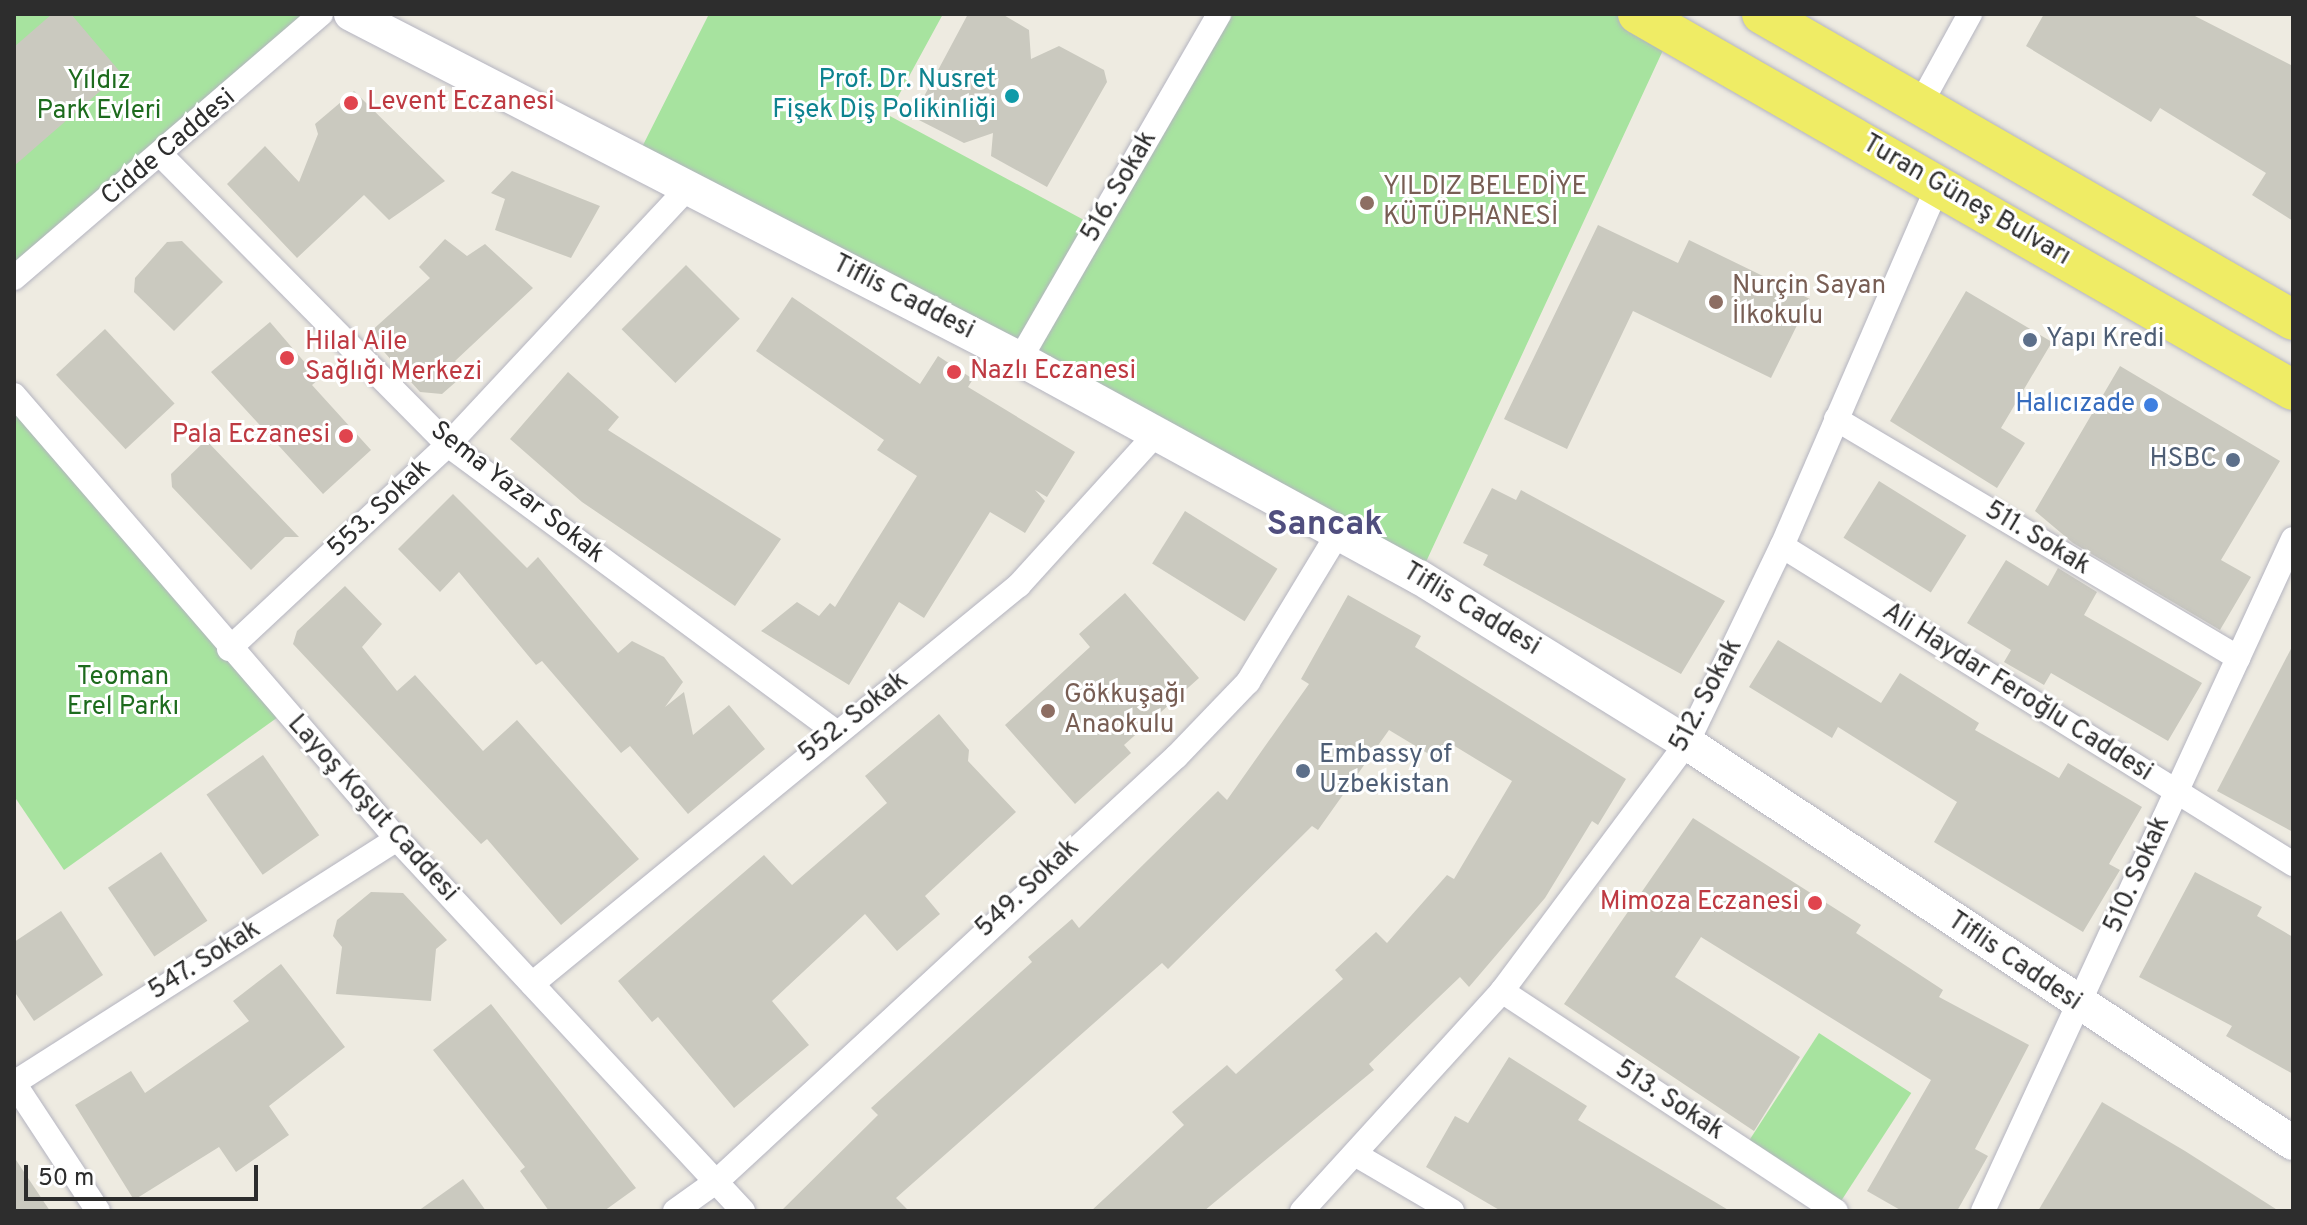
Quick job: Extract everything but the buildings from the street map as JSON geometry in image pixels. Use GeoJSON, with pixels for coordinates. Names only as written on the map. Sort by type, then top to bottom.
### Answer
{"type":"FeatureCollection","features":[{"type":"Feature","properties":{"kind":"main road","name":"Turan Güneş Bulvarı"},"geometry":{"type":"LineString","coordinates":[[1638,14],[2293,390]]}},
{"type":"Feature","properties":{"kind":"main road"},"geometry":{"type":"LineString","coordinates":[[1762,14],[2293,320]]}},
{"type":"Feature","properties":{"kind":"street","name":"Cidde Caddesi"},"geometry":{"type":"LineString","coordinates":[[14,278],[161,155],[321,14]]}},
{"type":"Feature","properties":{"kind":"street","name":"Tiflis Caddesi"},"geometry":{"type":"LineString","coordinates":[[351,14],[1020,359],[1339,532],[1687,743],[2078,1006],[2293,1143]]}},
{"type":"Feature","properties":{"kind":"street","name":"516. Sokak"},"geometry":{"type":"LineString","coordinates":[[1020,359],[1219,14]]}},
{"type":"Feature","properties":{"kind":"street"},"geometry":{"type":"LineString","coordinates":[[1921,103],[1970,14]]}},
{"type":"Feature","properties":{"kind":"street","name":"Sema Yazar Sokak"},"geometry":{"type":"LineString","coordinates":[[161,155],[448,445],[834,731]]}},
{"type":"Feature","properties":{"kind":"street","name":"512. Sokak"},"geometry":{"type":"LineString","coordinates":[[1302,1211],[1358,1156],[1502,991],[1687,743],[1782,546],[1938,186]]}},
{"type":"Feature","properties":{"kind":"street","name":"553. Sokak"},"geometry":{"type":"LineString","coordinates":[[229,649],[448,445],[689,187]]}},
{"type":"Feature","properties":{"kind":"street","name":"Layoş Koşut Caddesi"},"geometry":{"type":"LineString","coordinates":[[14,395],[229,649],[397,839],[743,1211]]}},
{"type":"Feature","properties":{"kind":"street","name":"511. Sokak"},"geometry":{"type":"LineString","coordinates":[[1836,419],[2238,658]]}},
{"type":"Feature","properties":{"kind":"street","name":"552. Sokak"},"geometry":{"type":"LineString","coordinates":[[532,984],[834,731],[1019,585],[1157,433]]}},
{"type":"Feature","properties":{"kind":"street","name":"549. Sokak"},"geometry":{"type":"LineString","coordinates":[[675,1211],[717,1181],[1177,756],[1248,682],[1339,532]]}},
{"type":"Feature","properties":{"kind":"street","name":"510. Sokak"},"geometry":{"type":"LineString","coordinates":[[1983,1211],[2293,539]]}},
{"type":"Feature","properties":{"kind":"street","name":"Ali Haydar Feroğlu Caddesi"},"geometry":{"type":"LineString","coordinates":[[1782,546],[2293,864]]}},
{"type":"Feature","properties":{"kind":"street","name":"547. Sokak"},"geometry":{"type":"LineString","coordinates":[[14,1083],[397,839]]}},
{"type":"Feature","properties":{"kind":"street","name":"513. Sokak"},"geometry":{"type":"LineString","coordinates":[[1502,991],[1836,1211]]}},
{"type":"Feature","properties":{"kind":"street"},"geometry":{"type":"LineString","coordinates":[[14,1083],[98,1211]]}},
{"type":"Feature","properties":{"kind":"street"},"geometry":{"type":"LineString","coordinates":[[1358,1156],[1452,1211]]}},
{"type":"Feature","properties":{"kind":"green space","name":"Yıldız Park Evleri"},"geometry":{"type":"Polygon","coordinates":[[[14,14],[321,14],[14,278],[14,14]]]}},
{"type":"Feature","properties":{"kind":"green space"},"geometry":{"type":"Polygon","coordinates":[[[709,14],[943,14],[888,115],[1097,227],[1219,14],[1638,14],[1671,33],[1419,577],[635,161],[709,14]]]}},
{"type":"Feature","properties":{"kind":"green space","name":"Teoman Erel Parkı"},"geometry":{"type":"Polygon","coordinates":[[[14,395],[285,712],[64,870],[14,796],[14,395]]]}},
{"type":"Feature","properties":{"kind":"green space"},"geometry":{"type":"Polygon","coordinates":[[[1819,1033],[1911,1093],[1836,1209],[1743,1150],[1819,1033]]]}},
{"type":"Feature","properties":{"kind":"place","name":"Prof. Dr. Nusret Fişek Diş Polikinliği"},"geometry":{"type":"Point","coordinates":[1012,96]}},
{"type":"Feature","properties":{"kind":"place","name":"Levent Eczanesi"},"geometry":{"type":"Point","coordinates":[351,103]}},
{"type":"Feature","properties":{"kind":"place","name":"YILDIZ BELEDİYE KÜTÜPHANESİ"},"geometry":{"type":"Point","coordinates":[1367,203]}},
{"type":"Feature","properties":{"kind":"place","name":"Nurçin Sayan İlkokulu"},"geometry":{"type":"Point","coordinates":[1716,302]}},
{"type":"Feature","properties":{"kind":"place","name":"Yapı Kredi"},"geometry":{"type":"Point","coordinates":[2030,340]}},
{"type":"Feature","properties":{"kind":"place","name":"Hilal Aile Sağlığı Merkezi"},"geometry":{"type":"Point","coordinates":[287,358]}},
{"type":"Feature","properties":{"kind":"place","name":"Nazlı Eczanesi"},"geometry":{"type":"Point","coordinates":[954,372]}},
{"type":"Feature","properties":{"kind":"place","name":"Halıcızade"},"geometry":{"type":"Point","coordinates":[2151,405]}},
{"type":"Feature","properties":{"kind":"place","name":"Pala Eczanesi"},"geometry":{"type":"Point","coordinates":[346,436]}},
{"type":"Feature","properties":{"kind":"place","name":"HSBC"},"geometry":{"type":"Point","coordinates":[2233,460]}},
{"type":"Feature","properties":{"kind":"place","name":"Gökkuşağı Anaokulu"},"geometry":{"type":"Point","coordinates":[1048,711]}},
{"type":"Feature","properties":{"kind":"place","name":"Embassy of Uzbekistan"},"geometry":{"type":"Point","coordinates":[1303,771]}},
{"type":"Feature","properties":{"kind":"place","name":"Mimoza Eczanesi"},"geometry":{"type":"Point","coordinates":[1815,903]}},
{"type":"Feature","properties":{"kind":"district","name":"Sancak"},"geometry":{"type":"Point","coordinates":[1325,526]}}]}
